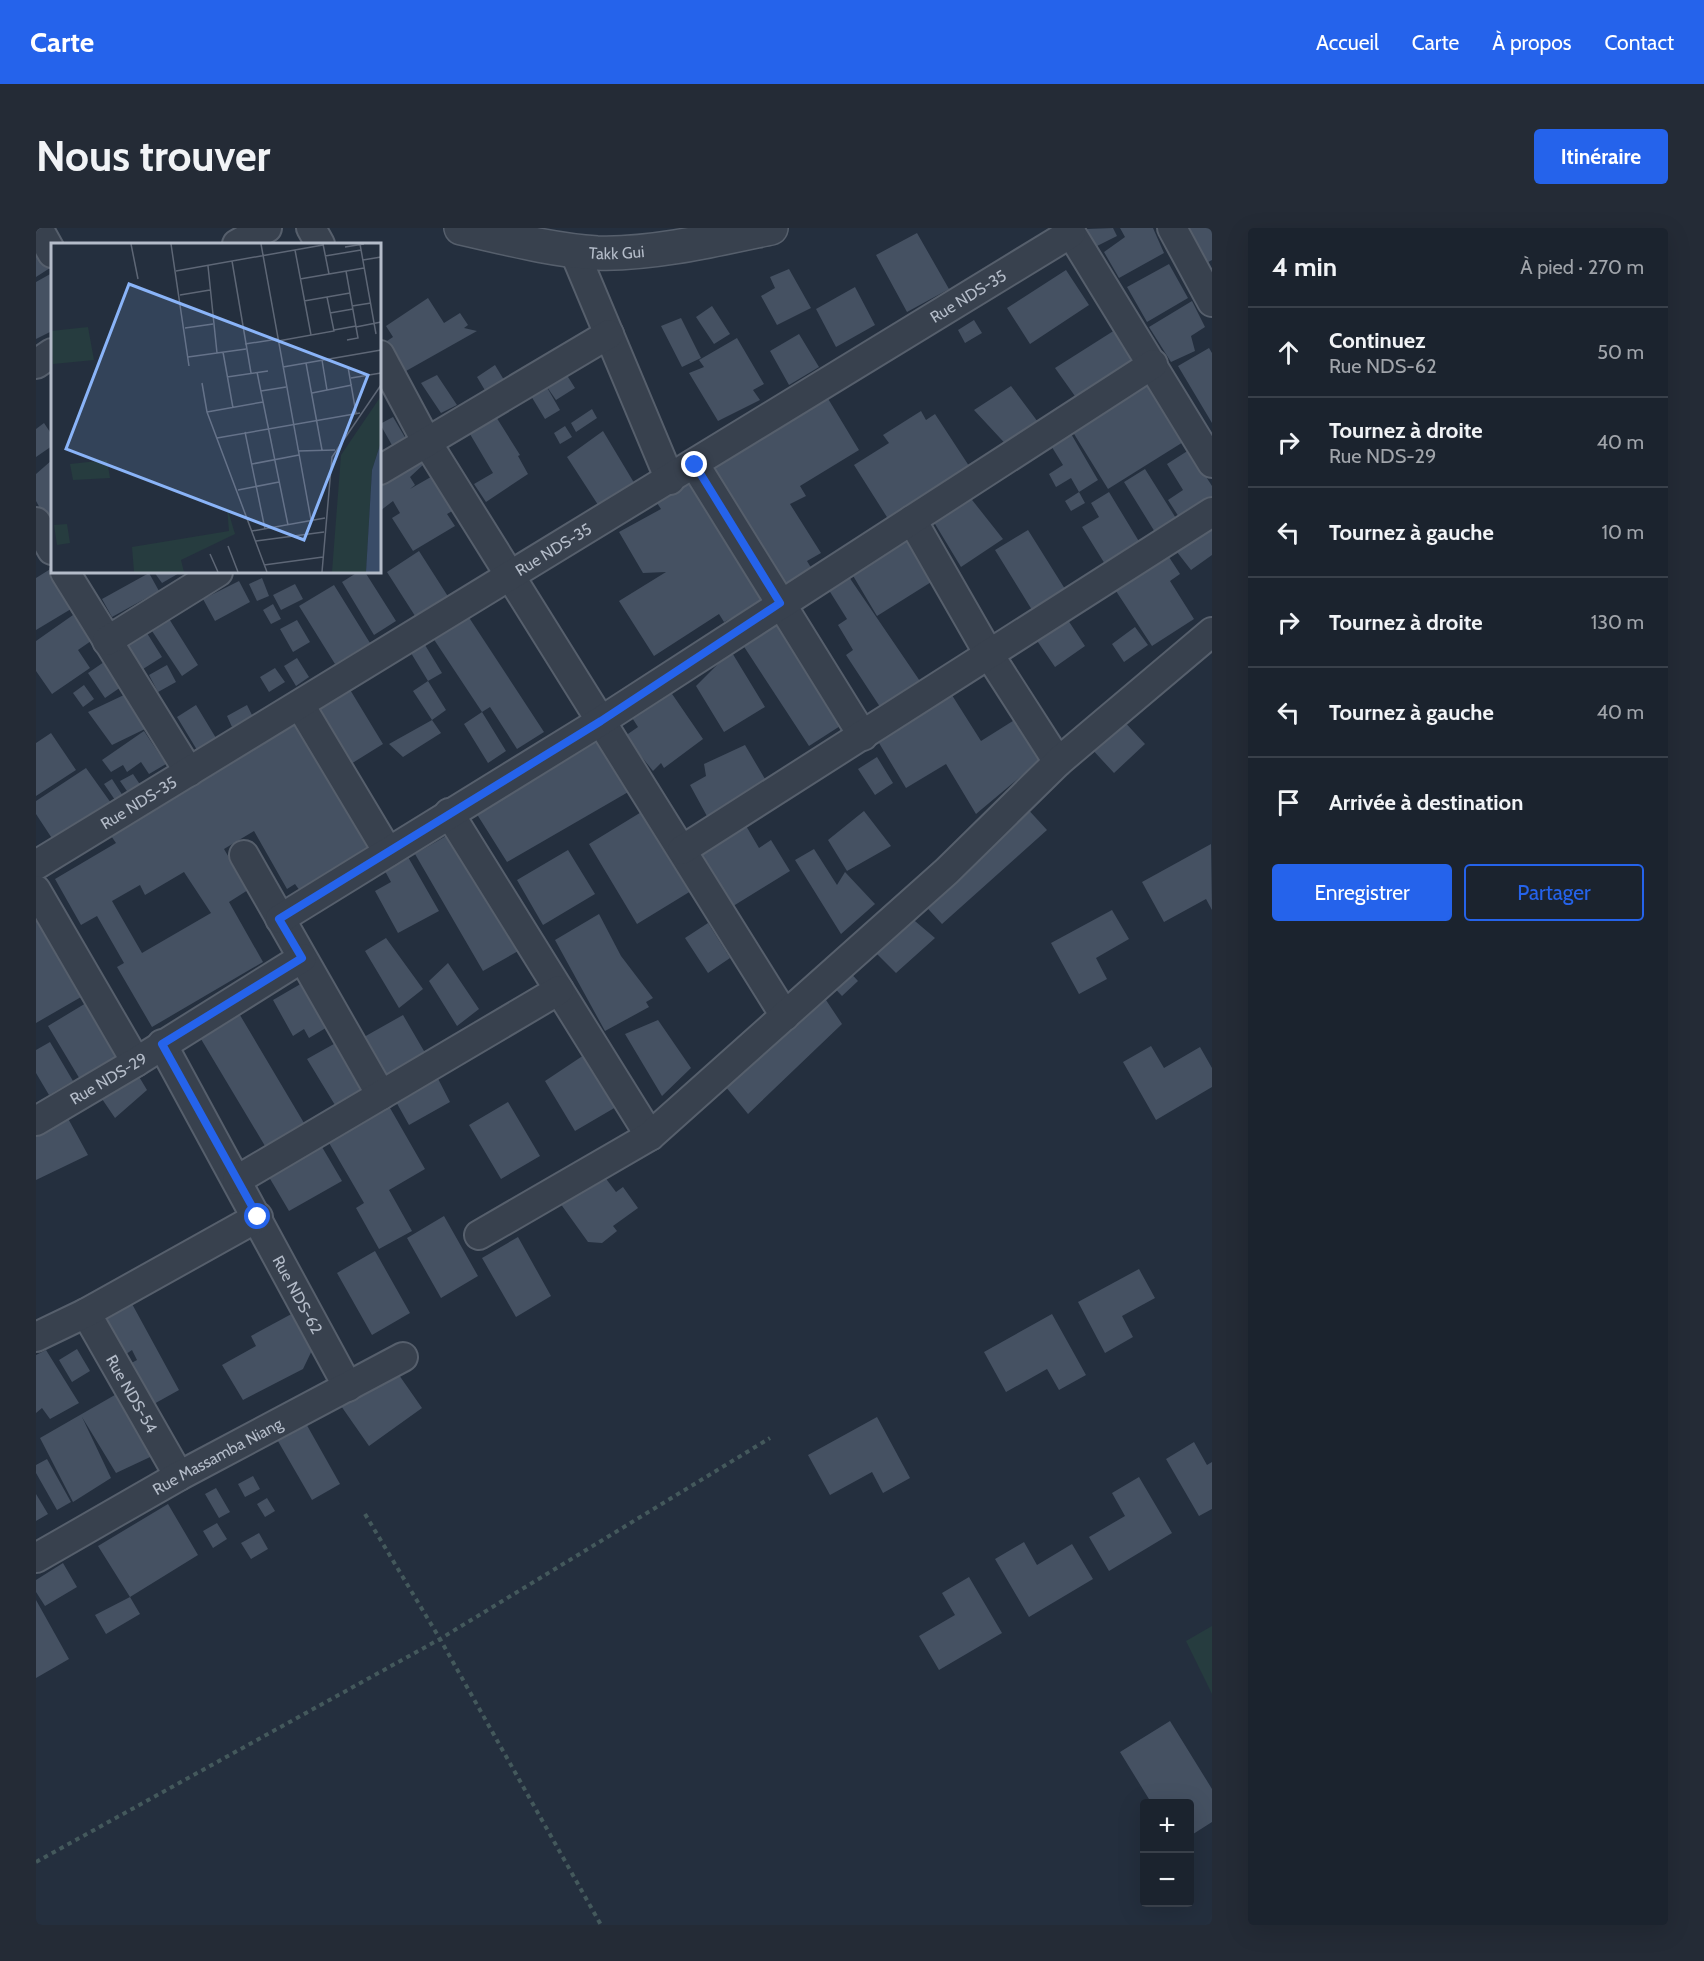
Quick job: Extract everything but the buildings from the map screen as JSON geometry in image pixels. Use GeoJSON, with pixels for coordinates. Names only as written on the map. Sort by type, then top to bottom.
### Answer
{"type":"FeatureCollection","features":[{"type":"Feature","properties":{"kind":"street"},"geometry":{"type":"LineString","coordinates":[[38,228],[51,251]]}},
{"type":"Feature","properties":{"kind":"street"},"geometry":{"type":"LineString","coordinates":[[239,243],[267,228]]}},
{"type":"Feature","properties":{"kind":"street"},"geometry":{"type":"LineString","coordinates":[[311,228],[319,243]]}},
{"type":"Feature","properties":{"kind":"street","name":"Takk Gui"},"geometry":{"type":"LineString","coordinates":[[461,228],[574,251],[629,251],[717,240],[771,228]]}},
{"type":"Feature","properties":{"kind":"street"},"geometry":{"type":"LineString","coordinates":[[1172,228],[1212,302]]}},
{"type":"Feature","properties":{"kind":"street"},"geometry":{"type":"LineString","coordinates":[[1070,230],[1212,463]]}},
{"type":"Feature","properties":{"kind":"street","name":"Rue NDS-35"},"geometry":{"type":"LineString","coordinates":[[36,865],[695,465],[1070,230]]}},
{"type":"Feature","properties":{"kind":"street"},"geometry":{"type":"LineString","coordinates":[[574,251],[670,480]]}},
{"type":"Feature","properties":{"kind":"street"},"geometry":{"type":"LineString","coordinates":[[381,469],[609,334]]}},
{"type":"Feature","properties":{"kind":"street"},"geometry":{"type":"LineString","coordinates":[[36,364],[51,354]]}},
{"type":"Feature","properties":{"kind":"street"},"geometry":{"type":"LineString","coordinates":[[381,357],[426,441],[785,1016]]}},
{"type":"Feature","properties":{"kind":"street"},"geometry":{"type":"LineString","coordinates":[[279,919],[601,721],[780,603],[1153,364]]}},
{"type":"Feature","properties":{"kind":"street"},"geometry":{"type":"LineString","coordinates":[[695,465],[863,736]]}},
{"type":"Feature","properties":{"kind":"street"},"geometry":{"type":"LineString","coordinates":[[682,850],[990,656],[1212,512]]}},
{"type":"Feature","properties":{"kind":"street"},"geometry":{"type":"LineString","coordinates":[[912,520],[990,656],[1058,762]]}},
{"type":"Feature","properties":{"kind":"street"},"geometry":{"type":"LineString","coordinates":[[66,573],[189,772]]}},
{"type":"Feature","properties":{"kind":"street"},"geometry":{"type":"LineString","coordinates":[[107,641],[216,573]]}},
{"type":"Feature","properties":{"kind":"street"},"geometry":{"type":"LineString","coordinates":[[479,1234],[650,1136],[947,871],[1058,762],[1212,632]]}},
{"type":"Feature","properties":{"kind":"street"},"geometry":{"type":"LineString","coordinates":[[300,705],[388,852]]}},
{"type":"Feature","properties":{"kind":"street"},"geometry":{"type":"LineString","coordinates":[[449,813],[650,1136]]}},
{"type":"Feature","properties":{"kind":"street"},"geometry":{"type":"LineString","coordinates":[[244,855],[381,1095]]}},
{"type":"Feature","properties":{"kind":"street"},"geometry":{"type":"LineString","coordinates":[[36,890],[136,1062]]}},
{"type":"Feature","properties":{"kind":"street","name":"Rue NDS-29"},"geometry":{"type":"LineString","coordinates":[[36,1120],[136,1062],[302,958]]}},
{"type":"Feature","properties":{"kind":"street"},"geometry":{"type":"LineString","coordinates":[[237,1180],[559,990]]}},
{"type":"Feature","properties":{"kind":"street","name":"Rue NDS-62"},"geometry":{"type":"LineString","coordinates":[[162,1044],[258,1217],[348,1387]]}},
{"type":"Feature","properties":{"kind":"street"},"geometry":{"type":"LineString","coordinates":[[36,1337],[86,1313],[258,1217]]}},
{"type":"Feature","properties":{"kind":"street","name":"Rue NDS-54"},"geometry":{"type":"LineString","coordinates":[[86,1313],[178,1476]]}},
{"type":"Feature","properties":{"kind":"street","name":"Rue Massamba Niang"},"geometry":{"type":"LineString","coordinates":[[36,1558],[178,1476],[403,1357]]}},
{"type":"Feature","properties":{"kind":"path"},"geometry":{"type":"LineString","coordinates":[[36,1862],[440,1639],[770,1437]]}},
{"type":"Feature","properties":{"kind":"path"},"geometry":{"type":"LineString","coordinates":[[365,1514],[440,1639],[601,1925]]}},
{"type":"Feature","properties":{"kind":"green space"},"geometry":{"type":"Polygon","coordinates":[[[1212,1626],[1212,1694],[1186,1641],[1212,1626]]]}},
{"type":"Feature","properties":{"kind":"route"},"geometry":{"type":"LineString","coordinates":[[258,1217],[162,1044],[302,958],[279,919],[601,721],[780,603],[695,465]]}}]}
